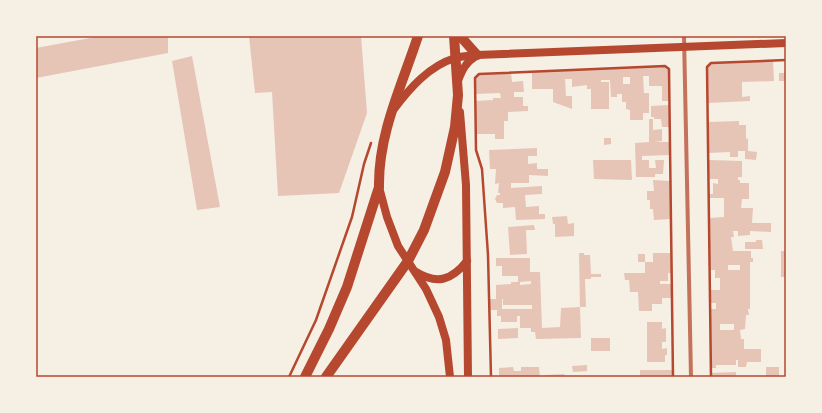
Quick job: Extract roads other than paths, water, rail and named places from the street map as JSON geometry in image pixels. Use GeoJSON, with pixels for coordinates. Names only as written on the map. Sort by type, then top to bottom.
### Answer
{"type":"FeatureCollection","features":[{"type":"Feature","properties":{"kind":"main road"},"geometry":{"type":"LineString","coordinates":[[305,377],[329,329],[347,287],[379,187],[383,143],[390,114],[418,36]]}},
{"type":"Feature","properties":{"kind":"main road"},"geometry":{"type":"LineString","coordinates":[[454,36],[466,185],[468,377]]}},
{"type":"Feature","properties":{"kind":"main road"},"geometry":{"type":"LineString","coordinates":[[460,36],[477,55]]}},
{"type":"Feature","properties":{"kind":"main road"},"geometry":{"type":"LineString","coordinates":[[390,114],[417,82],[442,64],[456,58],[477,55],[786,43]]}},
{"type":"Feature","properties":{"kind":"main road"},"geometry":{"type":"LineString","coordinates":[[458,82],[462,69],[477,55]]}},
{"type":"Feature","properties":{"kind":"main road"},"geometry":{"type":"LineString","coordinates":[[326,377],[408,261],[424,230],[445,172],[454,128],[458,95]]}},
{"type":"Feature","properties":{"kind":"main road"},"geometry":{"type":"LineString","coordinates":[[379,187],[387,217],[398,246],[426,289],[439,317],[446,340],[450,377]]}},
{"type":"Feature","properties":{"kind":"main road"},"geometry":{"type":"LineString","coordinates":[[414,270],[426,278],[436,279],[448,277],[467,261]]}},
{"type":"Feature","properties":{"kind":"street"},"geometry":{"type":"LineString","coordinates":[[684,36],[691,377]]}}]}
